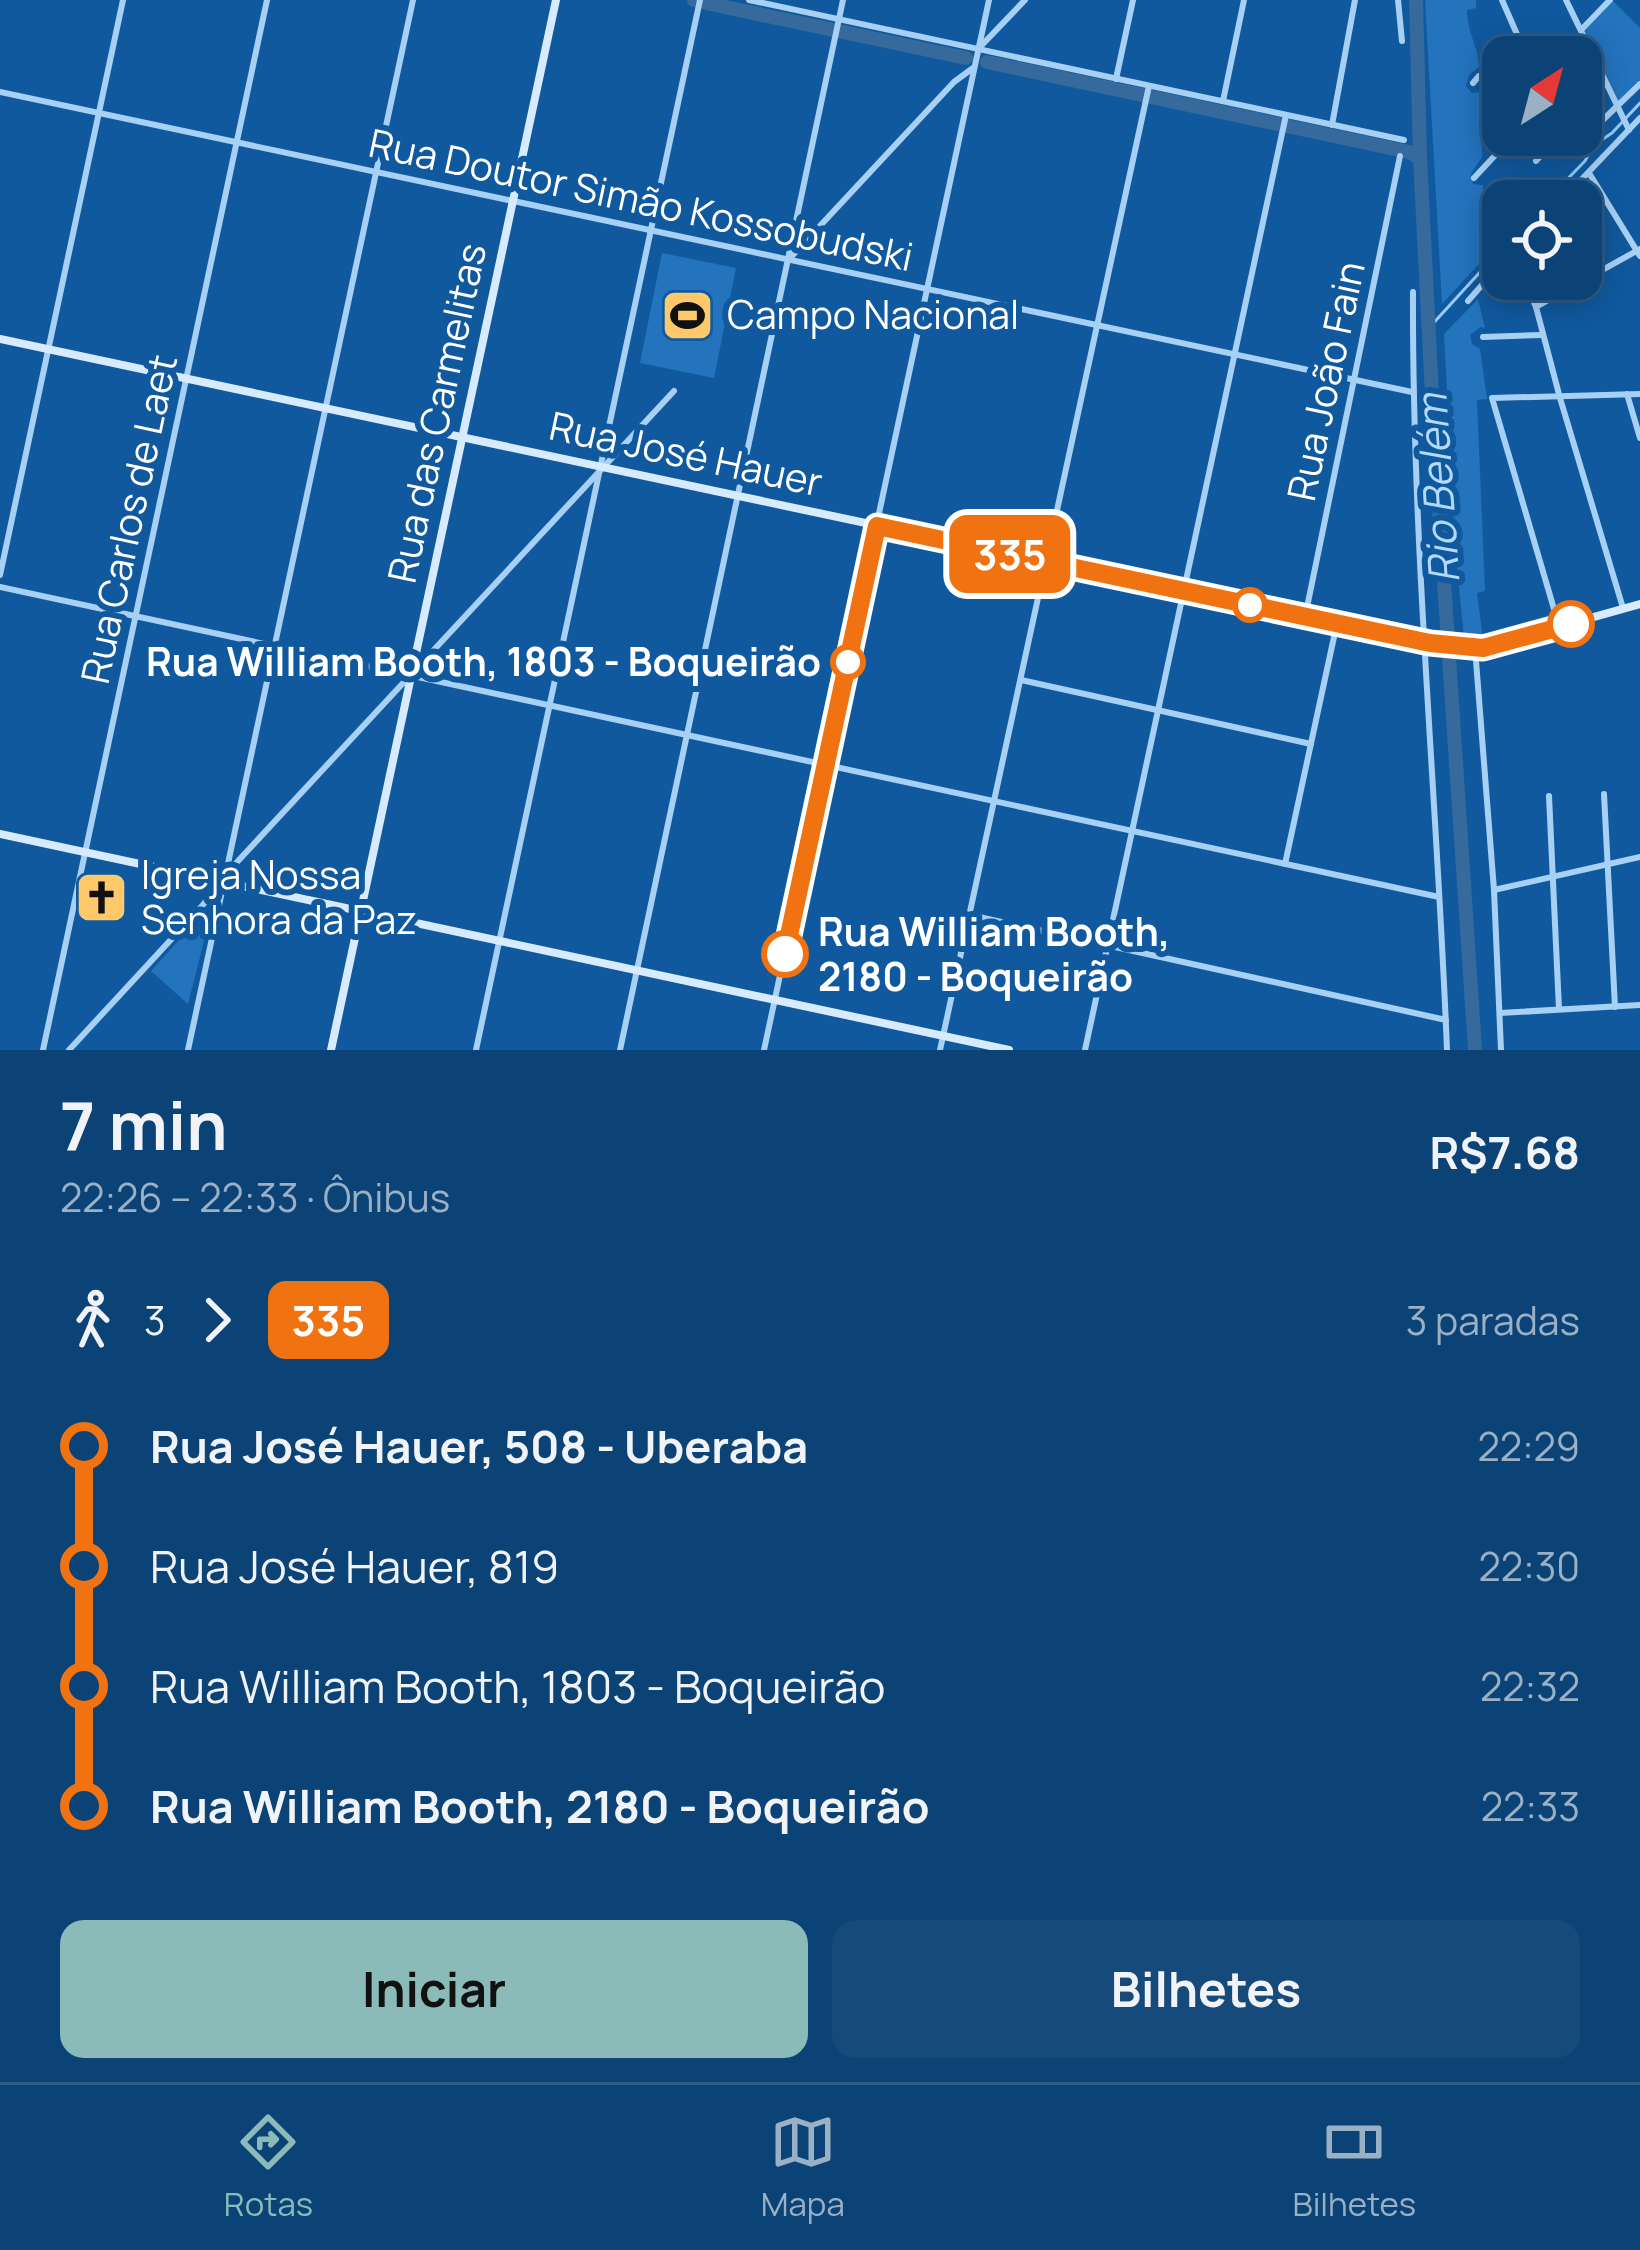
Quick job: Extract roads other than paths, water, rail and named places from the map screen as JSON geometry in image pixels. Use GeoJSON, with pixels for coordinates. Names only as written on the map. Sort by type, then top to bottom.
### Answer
{"type":"FeatureCollection","features":[{"type":"Feature","properties":{"kind":"main road","name":"Rua das Carmelitas"},"geometry":{"type":"LineString","coordinates":[[331,1050],[556,0]]}},
{"type":"Feature","properties":{"kind":"main road","name":"Rua José Hauer"},"geometry":{"type":"LineString","coordinates":[[0,339],[1426,642],[1493,646],[1640,604]]}},
{"type":"Feature","properties":{"kind":"main road"},"geometry":{"type":"LineString","coordinates":[[0,834],[1009,1050]]}},
{"type":"Feature","properties":{"kind":"street"},"geometry":{"type":"LineString","coordinates":[[0,575],[123,0]]}},
{"type":"Feature","properties":{"kind":"street","name":"Rua Carlos de Laet"},"geometry":{"type":"LineString","coordinates":[[43,1050],[267,0]]}},
{"type":"Feature","properties":{"kind":"street"},"geometry":{"type":"LineString","coordinates":[[188,1050],[412,0]]}},
{"type":"Feature","properties":{"kind":"street"},"geometry":{"type":"LineString","coordinates":[[476,1050],[700,0]]}},
{"type":"Feature","properties":{"kind":"street"},"geometry":{"type":"LineString","coordinates":[[749,0],[838,27],[978,49],[1148,89],[1404,140]]}},
{"type":"Feature","properties":{"kind":"street"},"geometry":{"type":"LineString","coordinates":[[620,1050],[843,0]]}},
{"type":"Feature","properties":{"kind":"street"},"geometry":{"type":"LineString","coordinates":[[764,1050],[988,0]]}},
{"type":"Feature","properties":{"kind":"street"},"geometry":{"type":"LineString","coordinates":[[978,49],[1025,0]]}},
{"type":"Feature","properties":{"kind":"street"},"geometry":{"type":"LineString","coordinates":[[1116,79],[1133,0]]}},
{"type":"Feature","properties":{"kind":"street"},"geometry":{"type":"LineString","coordinates":[[1223,101],[1244,0]]}},
{"type":"Feature","properties":{"kind":"street"},"geometry":{"type":"LineString","coordinates":[[1332,124],[1355,0]]}},
{"type":"Feature","properties":{"kind":"street"},"geometry":{"type":"LineString","coordinates":[[1398,0],[1402,41]]}},
{"type":"Feature","properties":{"kind":"street"},"geometry":{"type":"LineString","coordinates":[[1502,0],[1516,36]]}},
{"type":"Feature","properties":{"kind":"street"},"geometry":{"type":"LineString","coordinates":[[1567,0],[1629,130]]}},
{"type":"Feature","properties":{"kind":"street"},"geometry":{"type":"LineString","coordinates":[[1581,30],[1610,0]]}},
{"type":"Feature","properties":{"kind":"street"},"geometry":{"type":"LineString","coordinates":[[788,259],[974,66]]}},
{"type":"Feature","properties":{"kind":"street"},"geometry":{"type":"LineString","coordinates":[[1473,83],[1482,75]]}},
{"type":"Feature","properties":{"kind":"street"},"geometry":{"type":"LineString","coordinates":[[1602,122],[1640,83]]}},
{"type":"Feature","properties":{"kind":"street"},"geometry":{"type":"LineString","coordinates":[[940,1050],[1148,89]]}},
{"type":"Feature","properties":{"kind":"street","name":"Rua Doutor Simão Kossobudski"},"geometry":{"type":"LineString","coordinates":[[0,92],[1412,392]]}},
{"type":"Feature","properties":{"kind":"street"},"geometry":{"type":"LineString","coordinates":[[1085,1050],[1285,118]]}},
{"type":"Feature","properties":{"kind":"street"},"geometry":{"type":"LineString","coordinates":[[1581,180],[1640,118]]}},
{"type":"Feature","properties":{"kind":"street","name":"Rua João Fain"},"geometry":{"type":"LineString","coordinates":[[1305,616],[1400,156]]}},
{"type":"Feature","properties":{"kind":"street"},"geometry":{"type":"LineString","coordinates":[[1474,178],[1494,156]]}},
{"type":"Feature","properties":{"kind":"street"},"geometry":{"type":"LineString","coordinates":[[1536,161],[1541,156]]}},
{"type":"Feature","properties":{"kind":"street"},"geometry":{"type":"LineString","coordinates":[[1536,307],[1639,252],[1589,172]]}},
{"type":"Feature","properties":{"kind":"street"},"geometry":{"type":"LineString","coordinates":[[1468,302],[1482,286]]}},
{"type":"Feature","properties":{"kind":"street"},"geometry":{"type":"LineString","coordinates":[[1413,292],[1412,392],[1447,1050]]}},
{"type":"Feature","properties":{"kind":"street"},"geometry":{"type":"LineString","coordinates":[[1533,300],[1623,609]]}},
{"type":"Feature","properties":{"kind":"street"},"geometry":{"type":"LineString","coordinates":[[1483,337],[1542,335]]}},
{"type":"Feature","properties":{"kind":"street"},"geometry":{"type":"LineString","coordinates":[[69,1050],[674,391]]}},
{"type":"Feature","properties":{"kind":"street"},"geometry":{"type":"LineString","coordinates":[[1628,394],[1640,439]]}},
{"type":"Feature","properties":{"kind":"street"},"geometry":{"type":"LineString","coordinates":[[1559,627],[1492,398],[1640,394]]}},
{"type":"Feature","properties":{"kind":"street"},"geometry":{"type":"LineString","coordinates":[[0,586],[1438,897]]}},
{"type":"Feature","properties":{"kind":"street"},"geometry":{"type":"LineString","coordinates":[[1285,864],[1337,623]]}},
{"type":"Feature","properties":{"kind":"street"},"geometry":{"type":"LineString","coordinates":[[1471,648],[1494,890],[1501,1050]]}},
{"type":"Feature","properties":{"kind":"street"},"geometry":{"type":"LineString","coordinates":[[1020,680],[1311,744]]}},
{"type":"Feature","properties":{"kind":"street"},"geometry":{"type":"LineString","coordinates":[[1604,794],[1615,1007]]}},
{"type":"Feature","properties":{"kind":"street"},"geometry":{"type":"LineString","coordinates":[[1550,796],[1559,1010]]}},
{"type":"Feature","properties":{"kind":"street"},"geometry":{"type":"LineString","coordinates":[[1494,890],[1640,857]]}},
{"type":"Feature","properties":{"kind":"street"},"geometry":{"type":"LineString","coordinates":[[970,915],[1446,1020]]}},
{"type":"Feature","properties":{"kind":"street"},"geometry":{"type":"LineString","coordinates":[[1498,1012],[1640,1006]]}},
{"type":"Feature","properties":{"kind":"waterway","name":"Rio Belém"},"geometry":{"type":"LineString","coordinates":[[1416,0],[1433,415],[1475,1050]]}},
{"type":"Feature","properties":{"kind":"waterway"},"geometry":{"type":"LineString","coordinates":[[706,3],[966,58]]}},
{"type":"Feature","properties":{"kind":"waterway"},"geometry":{"type":"LineString","coordinates":[[987,62],[1420,158]]}},
{"type":"Feature","properties":{"kind":"waterway"},"geometry":{"type":"LineString","coordinates":[[1566,180],[1594,145],[1640,103]]}},
{"type":"Feature","properties":{"kind":"waterway"},"geometry":{"type":"LineString","coordinates":[[1428,329],[1482,270]]}},
{"type":"Feature","properties":{"kind":"place","name":"Campo Nacional"},"geometry":{"type":"Point","coordinates":[688,315]}},
{"type":"Feature","properties":{"kind":"place","name":"Rua William Booth, 1803 - Boqueirão"},"geometry":{"type":"Point","coordinates":[848,662]}},
{"type":"Feature","properties":{"kind":"place","name":"Igreja Nossa Senhora da Paz"},"geometry":{"type":"Point","coordinates":[102,897]}},
{"type":"Feature","properties":{"kind":"place","name":"Rua William Booth, 2180 - Boqueirão"},"geometry":{"type":"Point","coordinates":[785,954]}}]}
